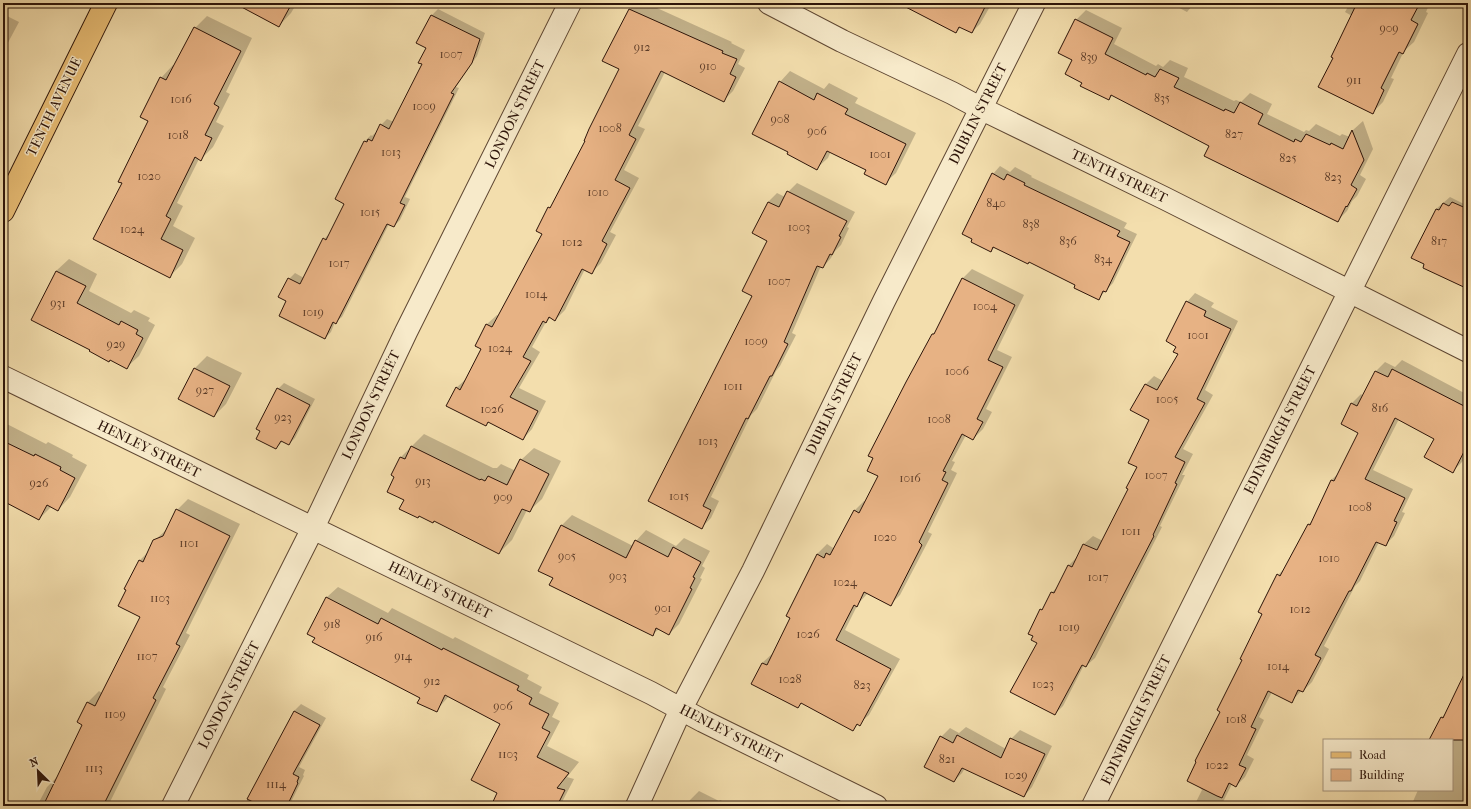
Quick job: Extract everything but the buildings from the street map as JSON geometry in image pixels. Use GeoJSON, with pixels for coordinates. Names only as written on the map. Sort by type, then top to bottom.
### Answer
{"type":"FeatureCollection","features":[{"type":"Feature","properties":{"kind":"main road","name":"TENTH AVENUE"},"geometry":{"type":"LineString","coordinates":[[3,211],[106,3]]}},
{"type":"Feature","properties":{"kind":"street","name":"LONDON STREET"},"geometry":{"type":"LineString","coordinates":[[173,806],[313,528],[406,332],[570,3]]}},
{"type":"Feature","properties":{"kind":"street","name":"TENTH STREET"},"geometry":{"type":"LineString","coordinates":[[769,3],[842,41],[952,93],[1468,351]]}},
{"type":"Feature","properties":{"kind":"street","name":"DUBLIN STREET"},"geometry":{"type":"LineString","coordinates":[[637,806],[681,709],[753,571],[884,301],[982,109],[1034,3]]}},
{"type":"Feature","properties":{"kind":"street","name":"EDINBURGH STREET"},"geometry":{"type":"LineString","coordinates":[[1093,806],[1468,54]]}},
{"type":"Feature","properties":{"kind":"street","name":"HENLEY STREET"},"geometry":{"type":"LineString","coordinates":[[3,377],[876,806]]}}]}
